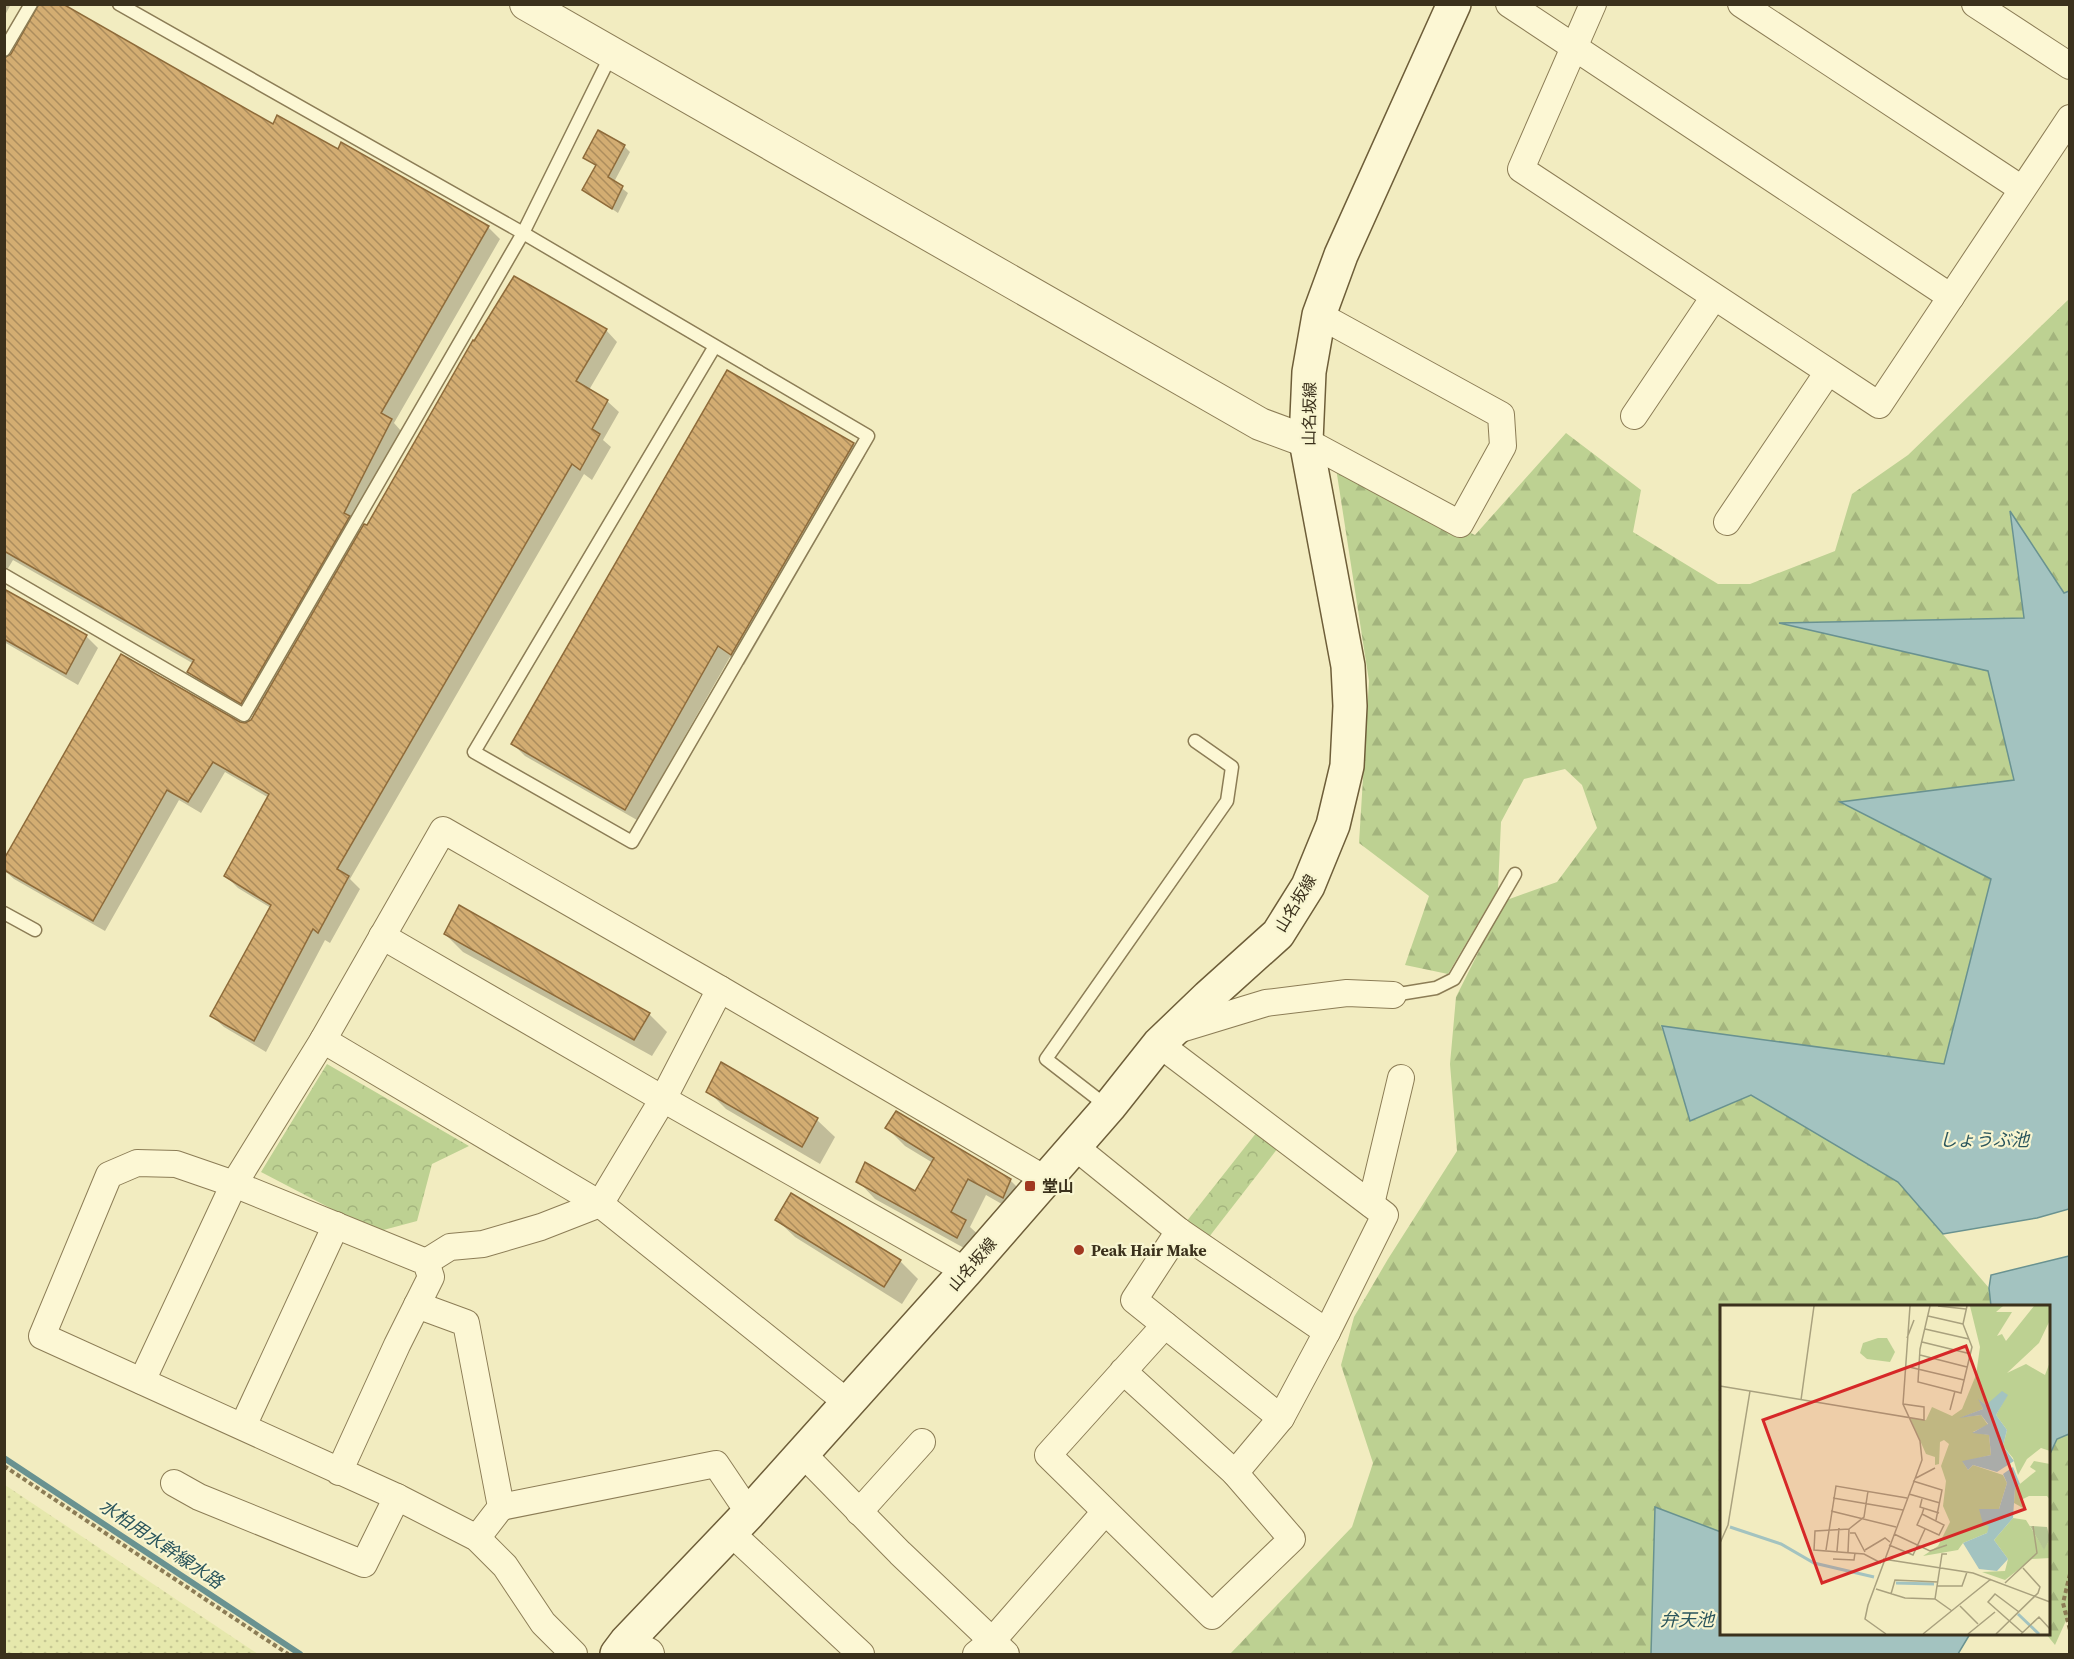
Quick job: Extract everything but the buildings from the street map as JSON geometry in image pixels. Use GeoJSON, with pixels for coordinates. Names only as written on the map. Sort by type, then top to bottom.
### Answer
{"type":"FeatureCollection","features":[{"type":"Feature","properties":{"kind":"main road","name":"山名坂線"},"geometry":{"type":"LineString","coordinates":[[630,1650],[740,1523],[966,1271],[1109,1107],[1165,1038],[1278,934],[1308,886],[1335,815],[1347,766],[1350,706],[1348,666],[1306,441],[1309,372],[1319,315],[1341,255],[1454,4]]}},
{"type":"Feature","properties":{"kind":"street"},"geometry":{"type":"LineString","coordinates":[[526,4],[1253,420],[1280,433],[1306,441],[1460,525],[1503,446],[1501,416],[1319,315]]}},
{"type":"Feature","properties":{"kind":"street"},"geometry":{"type":"LineString","coordinates":[[1509,4],[1951,297]]}},
{"type":"Feature","properties":{"kind":"street"},"geometry":{"type":"LineString","coordinates":[[1593,4],[1521,169],[1879,405],[2070,117]]}},
{"type":"Feature","properties":{"kind":"street"},"geometry":{"type":"LineString","coordinates":[[1741,4],[2022,189]]}},
{"type":"Feature","properties":{"kind":"street"},"geometry":{"type":"LineString","coordinates":[[1975,4],[2070,66]]}},
{"type":"Feature","properties":{"kind":"street"},"geometry":{"type":"LineString","coordinates":[[1634,416],[1714,297]]}},
{"type":"Feature","properties":{"kind":"street"},"geometry":{"type":"LineString","coordinates":[[1727,522],[1828,372]]}},
{"type":"Feature","properties":{"kind":"street"},"geometry":{"type":"LineString","coordinates":[[142,1381],[234,1184],[323,1040],[443,830],[1045,1179]]}},
{"type":"Feature","properties":{"kind":"street"},"geometry":{"type":"LineString","coordinates":[[382,936],[663,1100],[966,1271]]}},
{"type":"Feature","properties":{"kind":"street"},"geometry":{"type":"LineString","coordinates":[[426,1262],[450,1247],[483,1244],[512,1236],[600,1204],[663,1100],[720,989]]}},
{"type":"Feature","properties":{"kind":"street"},"geometry":{"type":"LineString","coordinates":[[1165,1038],[1266,1003],[1347,993],[1392,995]]}},
{"type":"Feature","properties":{"kind":"street"},"geometry":{"type":"LineString","coordinates":[[1165,1038],[1385,1215],[1281,1418],[1235,1473]]}},
{"type":"Feature","properties":{"kind":"street"},"geometry":{"type":"LineString","coordinates":[[323,1040],[600,1204],[848,1403]]}},
{"type":"Feature","properties":{"kind":"street"},"geometry":{"type":"LineString","coordinates":[[1371,1204],[1401,1078]]}},
{"type":"Feature","properties":{"kind":"street"},"geometry":{"type":"LineString","coordinates":[[1074,1146],[1179,1231],[1327,1332]]}},
{"type":"Feature","properties":{"kind":"street"},"geometry":{"type":"LineString","coordinates":[[339,1472],[431,1277],[426,1262],[234,1184],[176,1164],[137,1163],[109,1175],[42,1336],[243,1426],[339,1472],[397,1497],[477,1538],[505,1566],[543,1623],[574,1654]]}},
{"type":"Feature","properties":{"kind":"street"},"geometry":{"type":"LineString","coordinates":[[243,1426],[336,1225]]}},
{"type":"Feature","properties":{"kind":"street"},"geometry":{"type":"LineString","coordinates":[[1179,1231],[1134,1300],[1281,1418]]}},
{"type":"Feature","properties":{"kind":"street"},"geometry":{"type":"LineString","coordinates":[[417,1305],[466,1323],[501,1507]]}},
{"type":"Feature","properties":{"kind":"street"},"geometry":{"type":"LineString","coordinates":[[1123,1371],[1235,1473],[1292,1539],[1212,1616],[1048,1455],[1123,1371],[1165,1325]]}},
{"type":"Feature","properties":{"kind":"street"},"geometry":{"type":"LineString","coordinates":[[859,1512],[922,1442]]}},
{"type":"Feature","properties":{"kind":"street"},"geometry":{"type":"LineString","coordinates":[[802,1454],[991,1650],[1105,1512]]}},
{"type":"Feature","properties":{"kind":"street"},"geometry":{"type":"LineString","coordinates":[[477,1538],[501,1507],[716,1464],[740,1523],[861,1654]]}},
{"type":"Feature","properties":{"kind":"street"},"geometry":{"type":"LineString","coordinates":[[174,1483],[199,1497],[364,1564],[397,1497]]}},
{"type":"Feature","properties":{"kind":"lane"},"geometry":{"type":"LineString","coordinates":[[4,50],[31,4]]}},
{"type":"Feature","properties":{"kind":"lane"},"geometry":{"type":"LineString","coordinates":[[119,4],[523,233],[868,436],[632,842],[474,753],[715,346]]}},
{"type":"Feature","properties":{"kind":"lane"},"geometry":{"type":"LineString","coordinates":[[4,575],[244,714],[523,233],[611,54]]}},
{"type":"Feature","properties":{"kind":"lane"},"geometry":{"type":"LineString","coordinates":[[1109,1107],[1046,1059],[1227,801],[1232,767],[1196,741]]}},
{"type":"Feature","properties":{"kind":"lane"},"geometry":{"type":"LineString","coordinates":[[1392,995],[1436,988],[1454,979],[1515,874]]}},
{"type":"Feature","properties":{"kind":"lane"},"geometry":{"type":"LineString","coordinates":[[4,913],[35,930]]}},
{"type":"Feature","properties":{"kind":"path"},"geometry":{"type":"LineString","coordinates":[[4,1466],[288,1654]]}},
{"type":"Feature","properties":{"kind":"path"},"geometry":{"type":"LineString","coordinates":[[2070,1574],[2063,1603],[2070,1630]]}},
{"type":"Feature","properties":{"kind":"green space"},"geometry":{"type":"Polygon","coordinates":[[[2069,299],[2069,591],[2064,594],[2010,513],[2024,618],[1782,623],[1988,670],[2014,780],[1841,802],[1991,879],[1944,1065],[1663,1027],[1751,1095],[1898,1182],[1989,1288],[1991,1305],[1720,1305],[1720,1532],[1655,1507],[1651,1654],[1230,1654],[1352,1527],[1373,1463],[1341,1365],[1354,1317],[1457,1151],[1450,1064],[1456,997],[1504,901],[1557,882],[1597,828],[1582,785],[1565,769],[1524,779],[1501,822],[1498,889],[1448,974],[1405,965],[1429,896],[1359,843],[1369,681],[1336,468],[1475,535],[1566,433],[1641,490],[1633,532],[1718,584],[1750,584],[1835,551],[1852,494],[1908,455],[2069,299]]]}},
{"type":"Feature","properties":{"kind":"green space"},"geometry":{"type":"Polygon","coordinates":[[[327,1064],[469,1146],[432,1164],[417,1221],[376,1232],[261,1172],[327,1064]]]}},
{"type":"Feature","properties":{"kind":"green space"},"geometry":{"type":"Polygon","coordinates":[[[1264,1123],[1285,1139],[1202,1246],[1179,1231],[1264,1123]]]}},
{"type":"Feature","properties":{"kind":"green space"},"geometry":{"type":"Polygon","coordinates":[[[2069,1434],[2069,1614],[2055,1645],[2047,1635],[2050,1635],[2050,1454],[2057,1439],[2069,1434]]]}},
{"type":"Feature","properties":{"kind":"green space"},"geometry":{"type":"Polygon","coordinates":[[[5,1485],[258,1654],[5,1654],[5,1485]]]}},
{"type":"Feature","properties":{"kind":"water","name":"しょうぶ池"},"geometry":{"type":"Polygon","coordinates":[[[2010,511],[2064,593],[2069,591],[2069,1209],[2037,1218],[1943,1234],[1898,1182],[1751,1095],[1690,1121],[1662,1026],[1944,1064],[1991,879],[1840,802],[2014,780],[1988,671],[1779,623],[2024,618],[2010,511]]]}},
{"type":"Feature","properties":{"kind":"water"},"geometry":{"type":"Polygon","coordinates":[[[2069,1256],[2069,1434],[2057,1439],[2050,1454],[2050,1305],[1991,1305],[1989,1288],[1991,1275],[2069,1256]]]}},
{"type":"Feature","properties":{"kind":"water","name":"弁天池"},"geometry":{"type":"Polygon","coordinates":[[[1655,1507],[1720,1532],[1720,1635],[1969,1635],[1958,1654],[1651,1654],[1655,1507]]]}},
{"type":"Feature","properties":{"kind":"waterway","name":"水柏用水幹線水路"},"geometry":{"type":"LineString","coordinates":[[4,1458],[300,1654]]}},
{"type":"Feature","properties":{"kind":"place","name":"堂山"},"geometry":{"type":"Point","coordinates":[1030,1186]}},
{"type":"Feature","properties":{"kind":"place","name":"Peak Hair Make"},"geometry":{"type":"Point","coordinates":[1079,1250]}}]}
